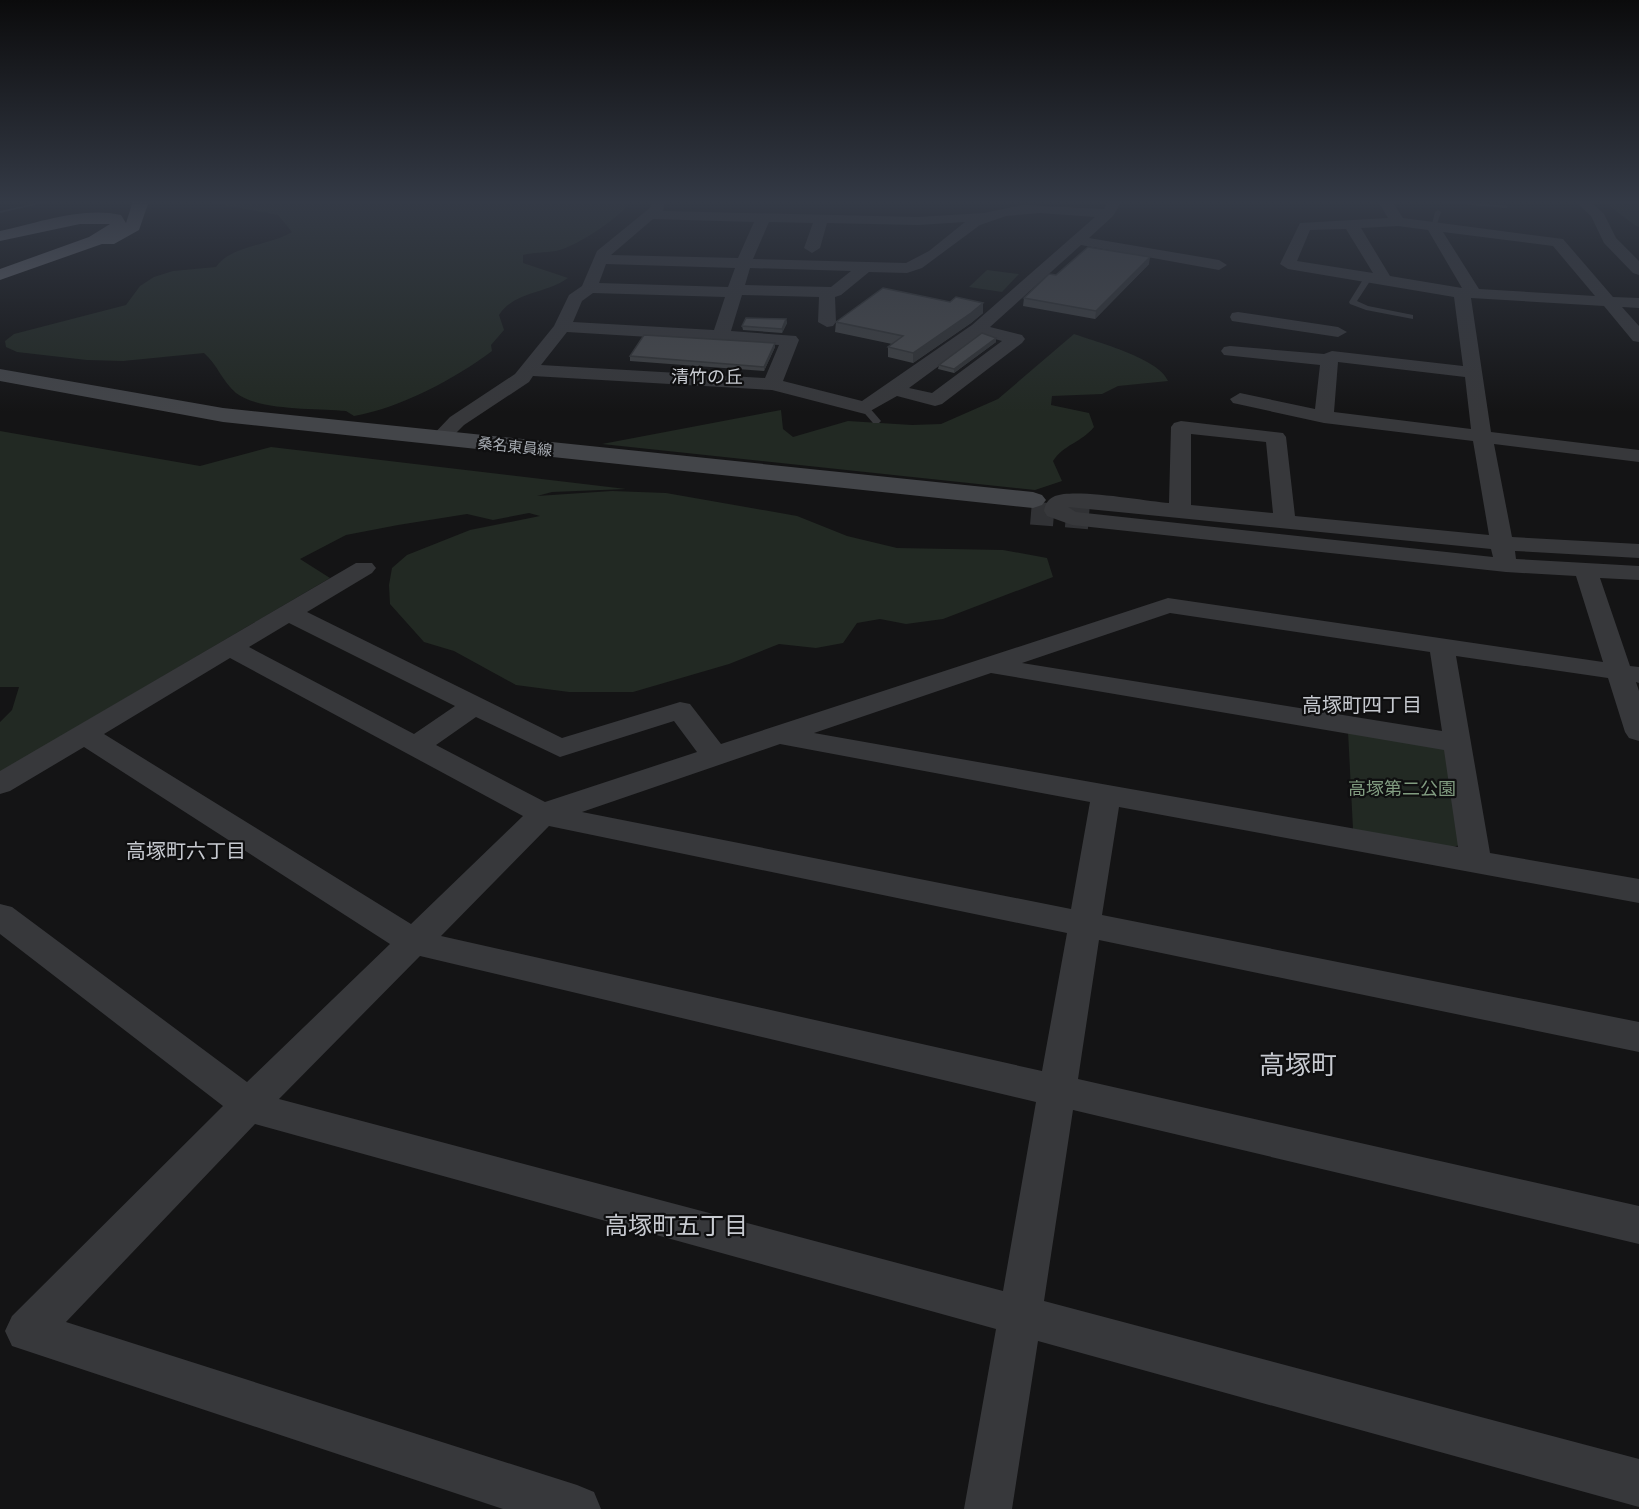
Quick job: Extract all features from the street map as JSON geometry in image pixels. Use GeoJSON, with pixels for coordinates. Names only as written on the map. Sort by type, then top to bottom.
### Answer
{"type":"FeatureCollection","features":[{"type":"Feature","properties":{"kind":"highway"},"geometry":{"type":"LineString","coordinates":[[0,277],[15,271]]}},
{"type":"Feature","properties":{"kind":"highway"},"geometry":{"type":"LineString","coordinates":[[0,277],[15,271]]}},
{"type":"Feature","properties":{"kind":"main road","name":"桑名東員線"},"geometry":{"type":"LineString","coordinates":[[0,375],[223,415],[1032,506],[323,440],[196,422],[0,388]]}},
{"type":"Feature","properties":{"kind":"street"},"geometry":{"type":"LineString","coordinates":[[439,439],[457,421],[522,378],[562,327],[575,298],[589,288],[597,271]]}},
{"type":"Feature","properties":{"kind":"street"},"geometry":{"type":"LineString","coordinates":[[721,335],[742,271]]}},
{"type":"Feature","properties":{"kind":"street"},"geometry":{"type":"LineString","coordinates":[[589,288],[827,294],[840,290],[860,271]]}},
{"type":"Feature","properties":{"kind":"street"},"geometry":{"type":"LineString","coordinates":[[529,370],[772,384],[870,414],[894,390],[978,329],[1042,271]]}},
{"type":"Feature","properties":{"kind":"street"},"geometry":{"type":"LineString","coordinates":[[1330,271],[1468,293],[1639,303]]}},
{"type":"Feature","properties":{"kind":"street"},"geometry":{"type":"LineString","coordinates":[[1379,271],[1385,281]]}},
{"type":"Feature","properties":{"kind":"street"},"geometry":{"type":"LineString","coordinates":[[1459,271],[1468,293],[1473,373],[1504,554]]}},
{"type":"Feature","properties":{"kind":"street"},"geometry":{"type":"LineString","coordinates":[[1584,271],[1639,337]]}},
{"type":"Feature","properties":{"kind":"street"},"geometry":{"type":"LineString","coordinates":[[827,294],[827,322]]}},
{"type":"Feature","properties":{"kind":"street"},"geometry":{"type":"LineString","coordinates":[[1324,417],[1331,358],[1346,311]]}},
{"type":"Feature","properties":{"kind":"street"},"geometry":{"type":"LineString","coordinates":[[1238,317],[1338,332]]}},
{"type":"Feature","properties":{"kind":"street"},"geometry":{"type":"LineString","coordinates":[[562,327],[790,340],[772,384]]}},
{"type":"Feature","properties":{"kind":"street"},"geometry":{"type":"LineString","coordinates":[[894,390],[935,400],[1016,339],[978,329]]}},
{"type":"Feature","properties":{"kind":"street"},"geometry":{"type":"LineString","coordinates":[[1230,351],[1331,358],[1473,373]]}},
{"type":"Feature","properties":{"kind":"street"},"geometry":{"type":"LineString","coordinates":[[1240,399],[1324,417],[1639,456]]}},
{"type":"Feature","properties":{"kind":"street"},"geometry":{"type":"LineString","coordinates":[[1241,433],[1264,404]]}},
{"type":"Feature","properties":{"kind":"street"},"geometry":{"type":"LineString","coordinates":[[1180,512],[1180,427],[1276,437],[1285,522]]}},
{"type":"Feature","properties":{"kind":"street"},"geometry":{"type":"LineString","coordinates":[[1639,551],[1504,554],[1072,518],[1055,511],[1056,506],[1062,501],[1073,500],[1285,522],[1504,554],[1586,570],[1639,573]]}},
{"type":"Feature","properties":{"kind":"street"},"geometry":{"type":"LineString","coordinates":[[0,784],[364,568]]}},
{"type":"Feature","properties":{"kind":"street"},"geometry":{"type":"LineString","coordinates":[[1586,570],[1630,674],[1639,732]]}},
{"type":"Feature","properties":{"kind":"street"},"geometry":{"type":"LineString","coordinates":[[576,1509],[27,1331],[249,1105],[543,814],[1168,605],[1630,674]]}},
{"type":"Feature","properties":{"kind":"street"},"geometry":{"type":"LineString","coordinates":[[289,613],[560,748],[680,710],[715,756]]}},
{"type":"Feature","properties":{"kind":"street"},"geometry":{"type":"LineString","coordinates":[[1442,646],[1476,862]]}},
{"type":"Feature","properties":{"kind":"street"},"geometry":{"type":"LineString","coordinates":[[230,648],[543,814],[1639,1037]]}},
{"type":"Feature","properties":{"kind":"street"},"geometry":{"type":"LineString","coordinates":[[989,665],[1457,743]]}},
{"type":"Feature","properties":{"kind":"street"},"geometry":{"type":"LineString","coordinates":[[414,747],[474,706]]}},
{"type":"Feature","properties":{"kind":"street"},"geometry":{"type":"LineString","coordinates":[[84,734],[413,942],[1639,1225]]}},
{"type":"Feature","properties":{"kind":"street"},"geometry":{"type":"LineString","coordinates":[[778,735],[1639,891]]}},
{"type":"Feature","properties":{"kind":"street"},"geometry":{"type":"LineString","coordinates":[[988,1509],[1106,795]]}},
{"type":"Feature","properties":{"kind":"street"},"geometry":{"type":"LineString","coordinates":[[0,917],[249,1105],[267,1112],[1639,1483]]}},
{"type":"Feature","properties":{"kind":"lane"},"geometry":{"type":"LineString","coordinates":[[1368,278],[1353,302],[1366,308],[1410,317]]}},
{"type":"Feature","properties":{"kind":"green space"},"geometry":{"type":"Polygon","coordinates":[[[172,271],[548,271],[568,278],[513,301],[506,307],[499,315],[504,330],[491,345],[492,351],[477,362],[444,382],[408,399],[354,416],[346,411],[288,408],[246,399],[231,388],[204,353],[123,361],[87,360],[17,352],[6,347],[5,341],[14,334],[126,305],[140,286],[154,277],[172,271]]]}},
{"type":"Feature","properties":{"kind":"green space"},"geometry":{"type":"Polygon","coordinates":[[[985,271],[1019,274],[1002,292],[969,287],[985,271]]]}},
{"type":"Feature","properties":{"kind":"green space"},"geometry":{"type":"Polygon","coordinates":[[[1074,334],[1141,359],[1163,373],[1168,381],[1118,386],[1102,394],[1052,396],[1051,405],[1089,413],[1094,427],[1062,451],[1053,461],[1062,481],[1035,490],[602,444],[781,410],[783,429],[793,437],[848,421],[912,425],[941,424],[998,399],[1074,334]]]}},
{"type":"Feature","properties":{"kind":"green space"},"geometry":{"type":"Polygon","coordinates":[[[0,431],[200,466],[271,447],[626,489],[552,492],[537,496],[612,491],[666,493],[797,516],[847,536],[897,548],[1003,550],[1047,558],[1053,577],[943,619],[906,624],[880,619],[857,623],[843,643],[816,648],[779,644],[729,664],[633,692],[569,692],[516,685],[454,651],[424,642],[390,604],[389,585],[392,568],[407,555],[470,530],[540,516],[529,513],[493,520],[467,514],[398,525],[346,535],[300,559],[330,578],[0,772],[0,722],[12,710],[19,687],[0,687],[0,431]]]}},
{"type":"Feature","properties":{"kind":"green space","name":"高塚第二公園"},"geometry":{"type":"Polygon","coordinates":[[[1348,731],[1438,744],[1448,751],[1462,844],[1451,848],[1353,829],[1348,731]]]}},
{"type":"Feature","properties":{"kind":"building"},"geometry":{"type":"Polygon","coordinates":[[[1060,271],[1136,271],[1096,311],[1024,298],[1049,274],[1056,275],[1060,271]]]}},
{"type":"Feature","properties":{"kind":"building"},"geometry":{"type":"Polygon","coordinates":[[[883,288],[950,302],[956,297],[983,303],[913,353],[888,347],[903,336],[836,322],[883,288]]]}},
{"type":"Feature","properties":{"kind":"building"},"geometry":{"type":"Polygon","coordinates":[[[746,318],[786,319],[782,329],[742,326],[746,318]]]}},
{"type":"Feature","properties":{"kind":"building"},"geometry":{"type":"Polygon","coordinates":[[[982,333],[996,338],[954,369],[939,365],[982,333]]]}},
{"type":"Feature","properties":{"kind":"building"},"geometry":{"type":"Polygon","coordinates":[[[644,335],[775,343],[764,367],[630,356],[644,335]]]}},
{"type":"Feature","properties":{"kind":"tunnel"},"geometry":{"type":"LineString","coordinates":[[1031,513],[1091,518]]}},
{"type":"Feature","properties":{"kind":"district","name":"清竹の丘"},"geometry":{"type":"Point","coordinates":[707,376]}},
{"type":"Feature","properties":{"kind":"district","name":"高塚町四丁目"},"geometry":{"type":"Point","coordinates":[1362,705]}},
{"type":"Feature","properties":{"kind":"district","name":"高塚町六丁目"},"geometry":{"type":"Point","coordinates":[186,851]}},
{"type":"Feature","properties":{"kind":"district","name":"高塚町"},"geometry":{"type":"Point","coordinates":[1298,1065]}},
{"type":"Feature","properties":{"kind":"district","name":"高塚町五丁目"},"geometry":{"type":"Point","coordinates":[676,1226]}}]}
